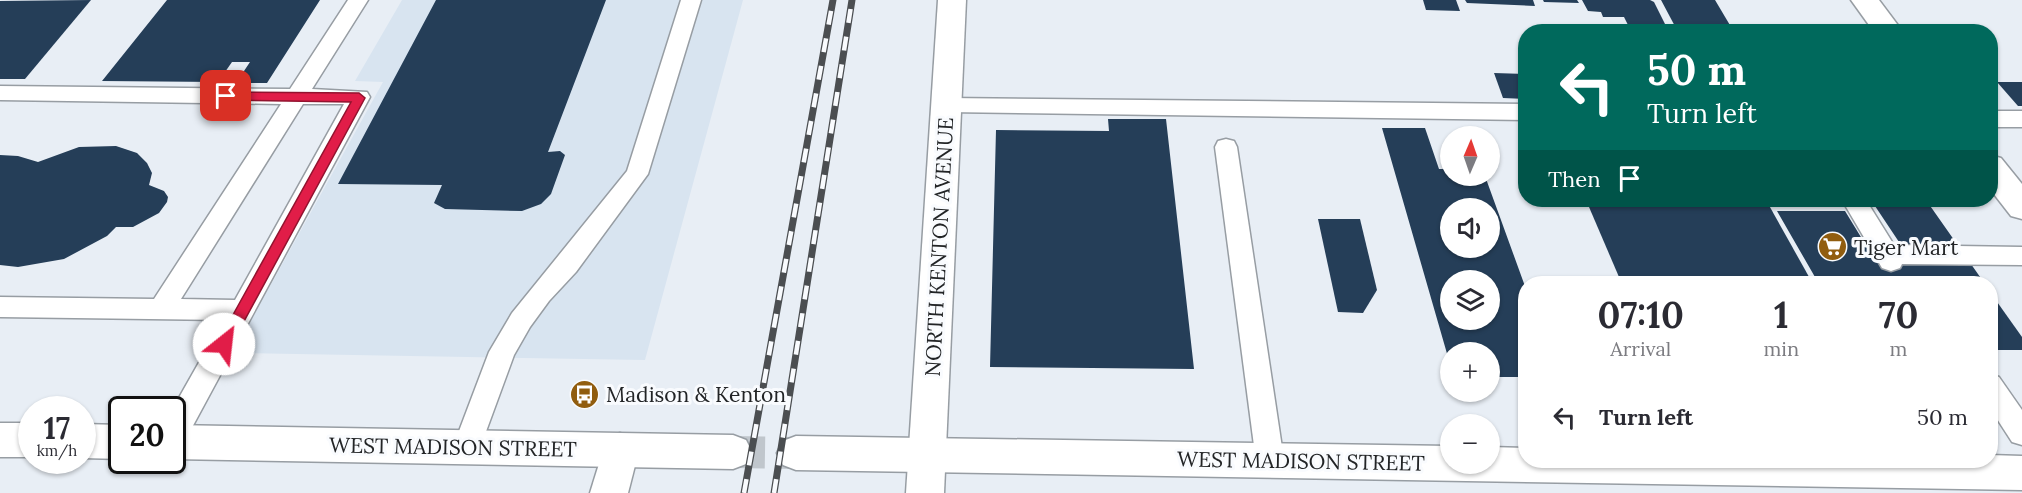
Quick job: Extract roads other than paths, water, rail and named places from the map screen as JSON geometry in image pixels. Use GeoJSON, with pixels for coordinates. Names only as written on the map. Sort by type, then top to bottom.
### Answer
{"type":"FeatureCollection","features":[{"type":"Feature","properties":{"kind":"main road","name":"NORTH KENTON AVENUE"},"geometry":{"type":"LineString","coordinates":[[925,493],[952,0]]}},
{"type":"Feature","properties":{"kind":"main road"},"geometry":{"type":"LineString","coordinates":[[1865,0],[1883,24]]}},
{"type":"Feature","properties":{"kind":"main road"},"geometry":{"type":"LineString","coordinates":[[1998,176],[2022,207]]}},
{"type":"Feature","properties":{"kind":"main road"},"geometry":{"type":"LineString","coordinates":[[0,440],[18,440]]}},
{"type":"Feature","properties":{"kind":"main road","name":"WEST MADISON STREET"},"geometry":{"type":"LineString","coordinates":[[186,442],[734,452]]}},
{"type":"Feature","properties":{"kind":"main road"},"geometry":{"type":"LineString","coordinates":[[609,493],[620,450]]}},
{"type":"Feature","properties":{"kind":"main road","name":"WEST MADISON STREET"},"geometry":{"type":"LineString","coordinates":[[796,453],[1518,464]]}},
{"type":"Feature","properties":{"kind":"main road","name":"WEST MADISON STREET"},"geometry":{"type":"LineString","coordinates":[[1733,468],[2022,473]]}},
{"type":"Feature","properties":{"kind":"lane"},"geometry":{"type":"LineString","coordinates":[[162,309],[294,97],[358,0]]}},
{"type":"Feature","properties":{"kind":"lane"},"geometry":{"type":"LineString","coordinates":[[467,447],[502,352],[521,320],[540,294],[567,265],[637,174],[691,0]]}},
{"type":"Feature","properties":{"kind":"lane"},"geometry":{"type":"LineString","coordinates":[[0,93],[359,98],[186,412]]}},
{"type":"Feature","properties":{"kind":"lane"},"geometry":{"type":"LineString","coordinates":[[947,105],[1518,112]]}},
{"type":"Feature","properties":{"kind":"lane"},"geometry":{"type":"LineString","coordinates":[[1998,119],[2022,119]]}},
{"type":"Feature","properties":{"kind":"lane"},"geometry":{"type":"LineString","coordinates":[[1226,147],[1270,460]]}},
{"type":"Feature","properties":{"kind":"lane"},"geometry":{"type":"LineString","coordinates":[[1858,207],[1889,257],[2022,256]]}},
{"type":"Feature","properties":{"kind":"lane"},"geometry":{"type":"LineString","coordinates":[[0,307],[243,310]]}},
{"type":"Feature","properties":{"kind":"lane"},"geometry":{"type":"LineString","coordinates":[[1998,397],[2022,433]]}},
{"type":"Feature","properties":{"kind":"tunnel"},"geometry":{"type":"LineString","coordinates":[[733,452],[796,453]]}},
{"type":"Feature","properties":{"kind":"railway"},"geometry":{"type":"LineString","coordinates":[[744,493],[833,0]]}},
{"type":"Feature","properties":{"kind":"railway"},"geometry":{"type":"LineString","coordinates":[[774,493],[852,0]]}},
{"type":"Feature","properties":{"kind":"place","name":"Tiger Mart"},"geometry":{"type":"Point","coordinates":[1833,247]}},
{"type":"Feature","properties":{"kind":"place","name":"Madison & Kenton"},"geometry":{"type":"Point","coordinates":[585,394]}}]}
